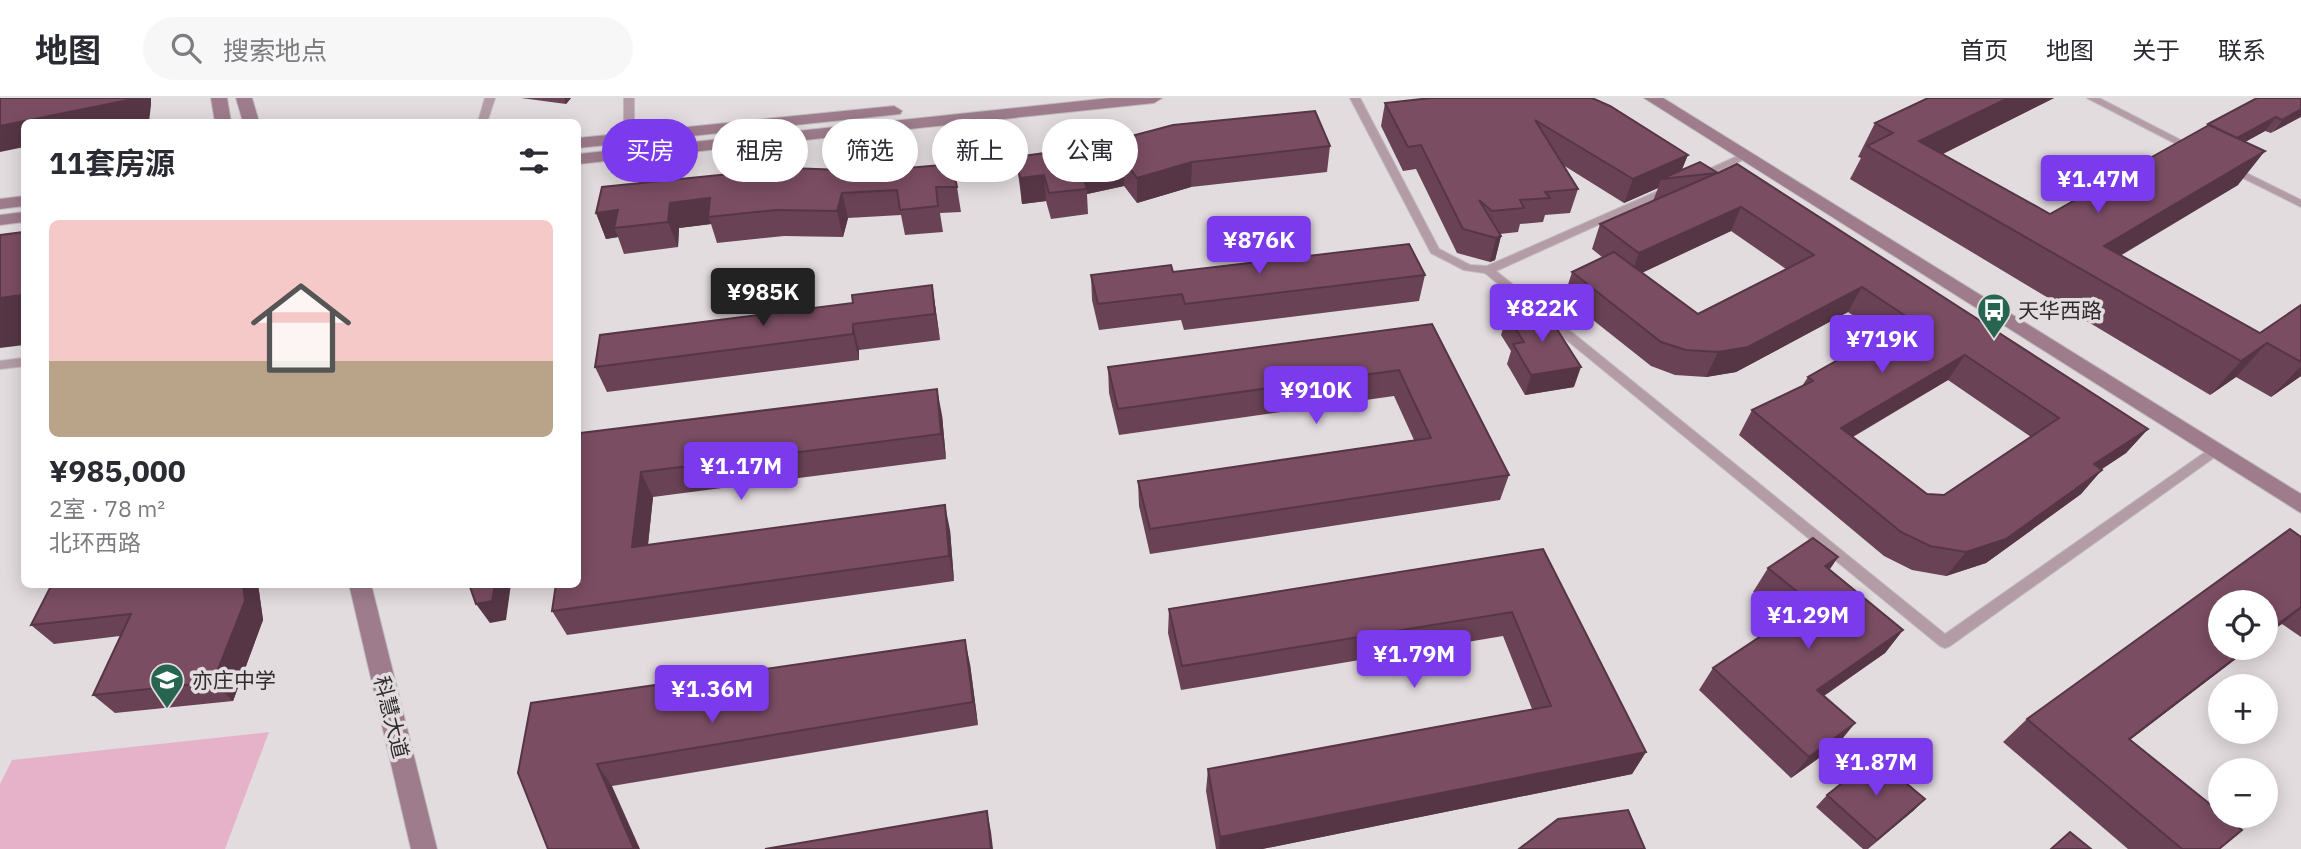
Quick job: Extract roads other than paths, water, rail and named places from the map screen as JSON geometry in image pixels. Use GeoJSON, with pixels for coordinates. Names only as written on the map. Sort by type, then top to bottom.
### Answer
{"type":"FeatureCollection","features":[{"type":"Feature","properties":{"kind":"street"},"geometry":{"type":"LineString","coordinates":[[219,98],[222,119]]}},
{"type":"Feature","properties":{"kind":"street"},"geometry":{"type":"LineString","coordinates":[[244,98],[250,119]]}},
{"type":"Feature","properties":{"kind":"street"},"geometry":{"type":"LineString","coordinates":[[698,131],[1018,98]]}},
{"type":"Feature","properties":{"kind":"street"},"geometry":{"type":"LineString","coordinates":[[581,159],[1154,98]]}},
{"type":"Feature","properties":{"kind":"street"},"geometry":{"type":"LineString","coordinates":[[1652,98],[2301,505]]}},
{"type":"Feature","properties":{"kind":"street"},"geometry":{"type":"LineString","coordinates":[[581,143],[602,141]]}},
{"type":"Feature","properties":{"kind":"street"},"geometry":{"type":"LineString","coordinates":[[0,204],[21,201]]}},
{"type":"Feature","properties":{"kind":"street"},"geometry":{"type":"LineString","coordinates":[[0,220],[21,217]]}},
{"type":"Feature","properties":{"kind":"street","name":"科慧大道"},"geometry":{"type":"LineString","coordinates":[[361,588],[424,849]]}},
{"type":"Feature","properties":{"kind":"lane"},"geometry":{"type":"LineString","coordinates":[[483,119],[490,98]]}},
{"type":"Feature","properties":{"kind":"lane"},"geometry":{"type":"LineString","coordinates":[[629,98],[629,119]]}},
{"type":"Feature","properties":{"kind":"lane"},"geometry":{"type":"LineString","coordinates":[[1355,98],[1435,251],[1468,268],[1488,270],[1744,156]]}},
{"type":"Feature","properties":{"kind":"lane"},"geometry":{"type":"LineString","coordinates":[[2092,98],[2203,154]]}},
{"type":"Feature","properties":{"kind":"lane"},"geometry":{"type":"LineString","coordinates":[[2227,167],[2301,204]]}},
{"type":"Feature","properties":{"kind":"lane"},"geometry":{"type":"LineString","coordinates":[[1488,270],[1945,642],[2215,451]]}},
{"type":"Feature","properties":{"kind":"lane"},"geometry":{"type":"LineString","coordinates":[[0,365],[21,362]]}},
{"type":"Feature","properties":{"kind":"place","name":"天华西路"},"geometry":{"type":"Point","coordinates":[1994,340]}},
{"type":"Feature","properties":{"kind":"place","name":"亦庄中学"},"geometry":{"type":"Point","coordinates":[167,710]}}]}
